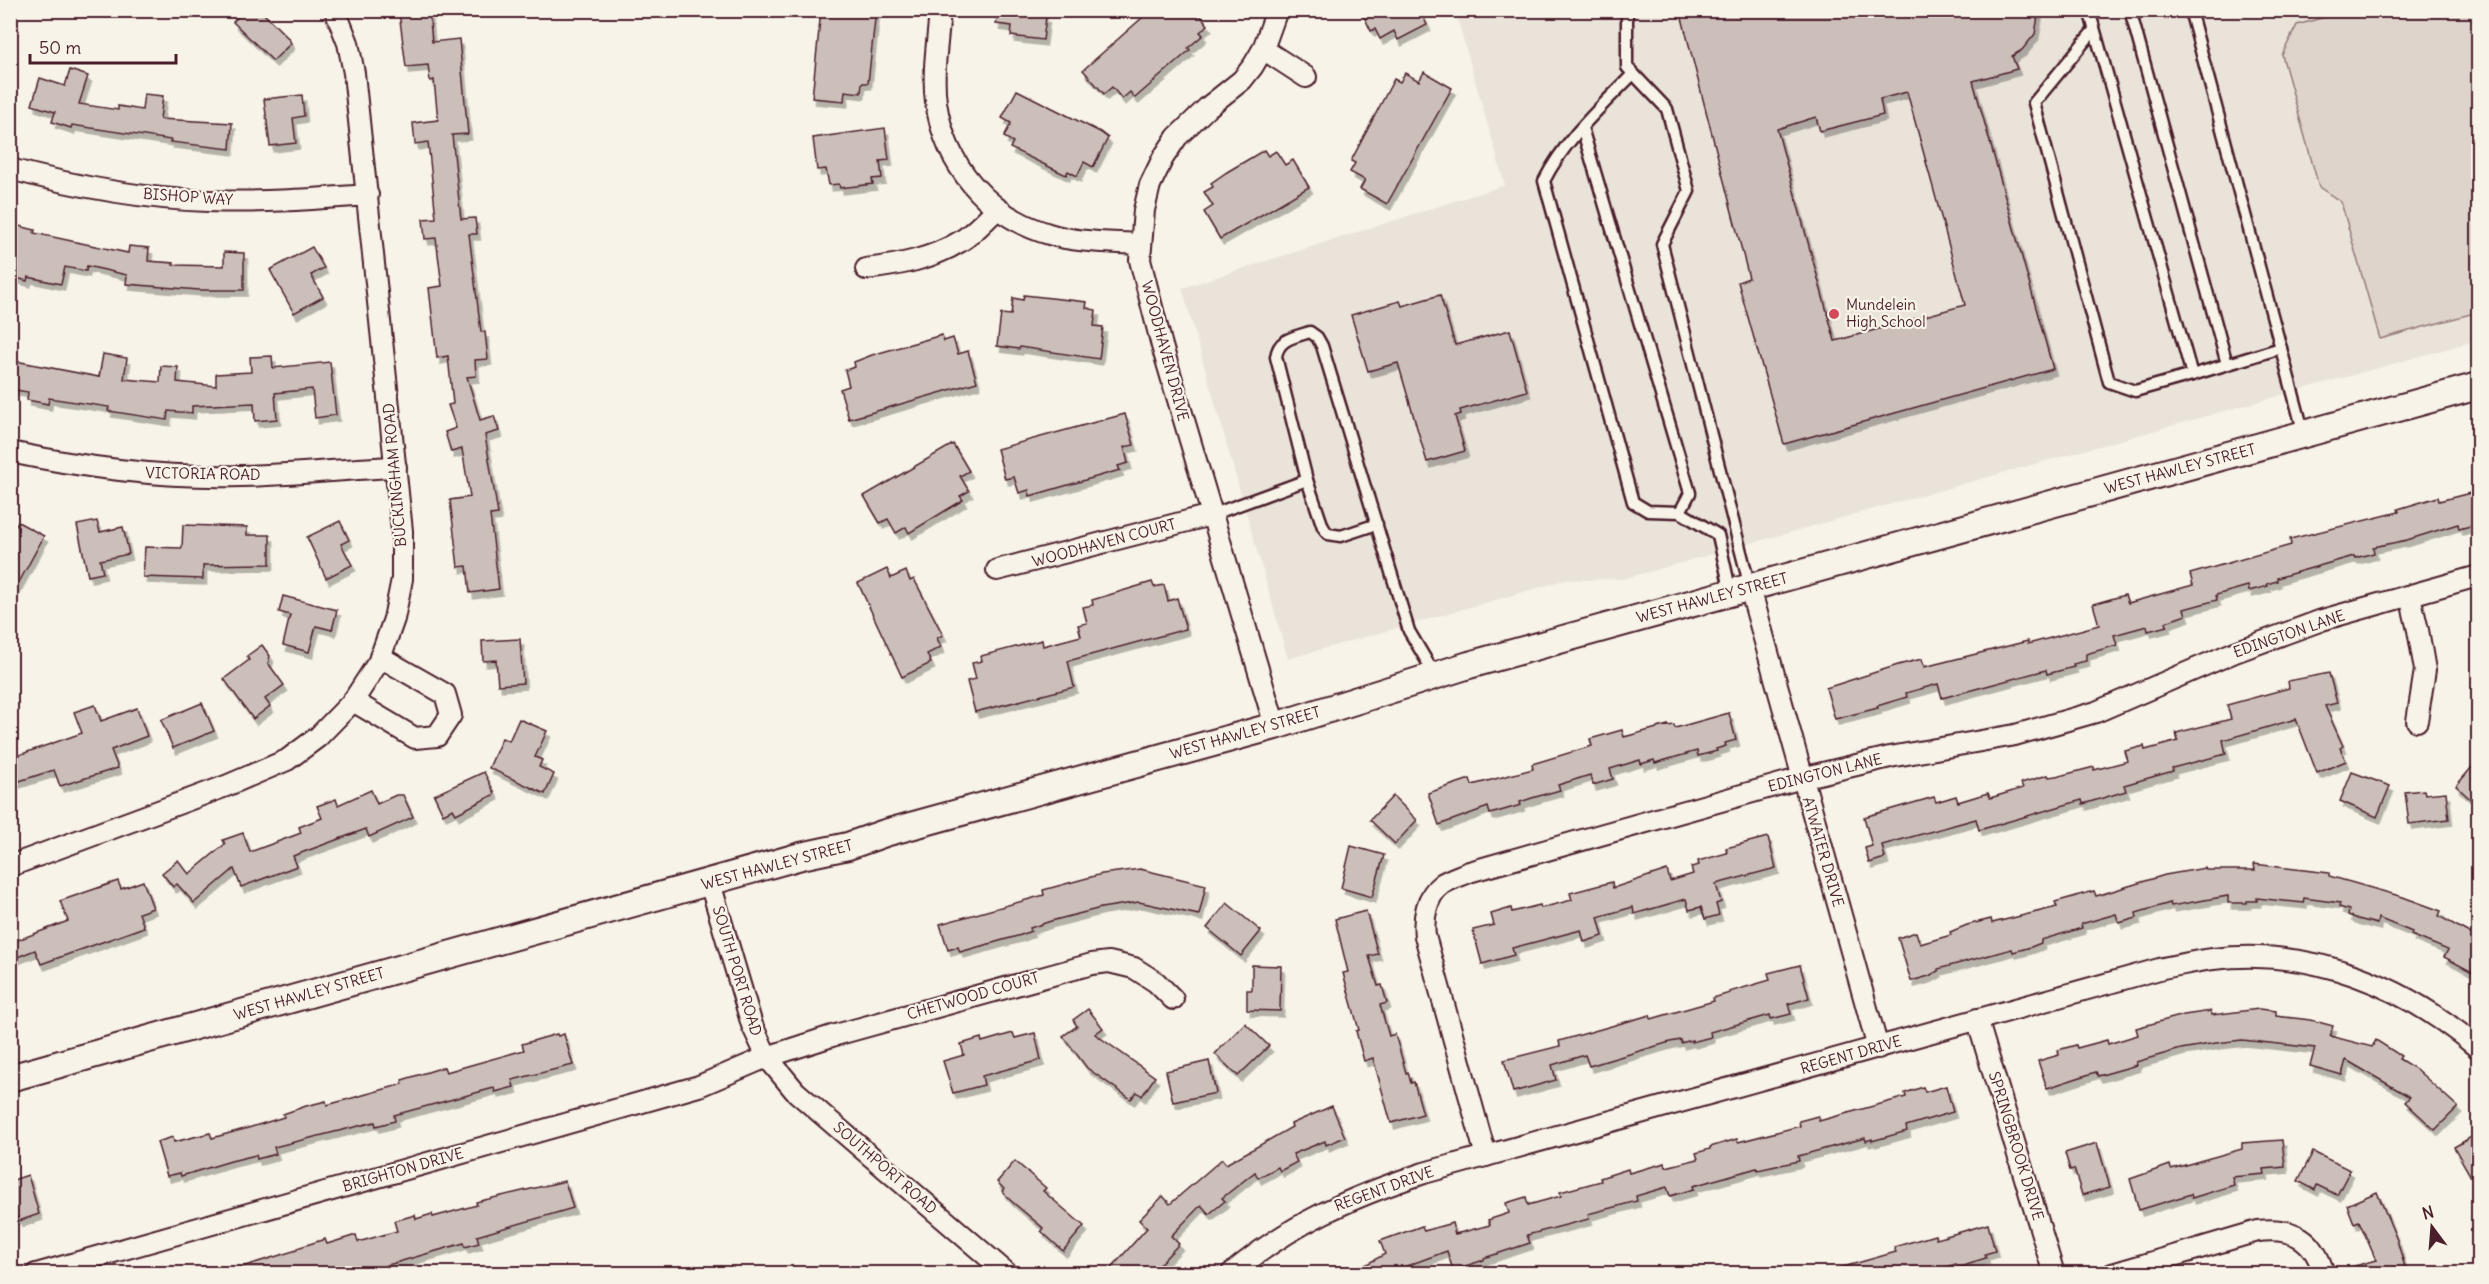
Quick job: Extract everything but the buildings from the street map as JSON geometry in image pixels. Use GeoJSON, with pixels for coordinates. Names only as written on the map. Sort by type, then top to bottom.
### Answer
{"type":"FeatureCollection","features":[{"type":"Feature","properties":{"kind":"street","name":"BUCKINGHAM ROAD"},"geometry":{"type":"LineString","coordinates":[[10,866],[226,786],[286,760],[318,737],[353,701],[380,657],[394,619],[402,579],[402,531],[358,106],[348,43],[335,10]]}},
{"type":"Feature","properties":{"kind":"street"},"geometry":{"type":"LineString","coordinates":[[940,10],[935,71],[936,102],[950,151],[976,191],[996,210],[1015,222],[1050,235],[1140,244]]}},
{"type":"Feature","properties":{"kind":"street","name":"WOODHAVEN DRIVE"},"geometry":{"type":"LineString","coordinates":[[1275,726],[1159,335],[1140,260],[1140,244],[1149,185],[1163,158],[1177,136],[1208,106],[1242,80],[1263,49],[1277,10]]}},
{"type":"Feature","properties":{"kind":"street"},"geometry":{"type":"LineString","coordinates":[[1263,49],[1306,78]]}},
{"type":"Feature","properties":{"kind":"street","name":"BISHOP WAY"},"geometry":{"type":"LineString","coordinates":[[10,169],[53,180],[129,194],[207,201],[278,201],[368,195]]}},
{"type":"Feature","properties":{"kind":"street"},"geometry":{"type":"LineString","coordinates":[[866,270],[934,255],[962,240],[996,210]]}},
{"type":"Feature","properties":{"kind":"street","name":"WEST HAWLEY STREET"},"geometry":{"type":"LineString","coordinates":[[10,1078],[801,856],[848,846],[885,833],[1275,726],[1435,675],[2478,386]]}},
{"type":"Feature","properties":{"kind":"street","name":"VICTORIA ROAD"},"geometry":{"type":"LineString","coordinates":[[10,452],[67,464],[184,475],[309,474],[396,467]]}},
{"type":"Feature","properties":{"kind":"street","name":"WOODHAVEN COURT"},"geometry":{"type":"LineString","coordinates":[[997,570],[1211,515]]}},
{"type":"Feature","properties":{"kind":"street","name":"EDINGTON LANE"},"geometry":{"type":"LineString","coordinates":[[1486,1156],[1425,936],[1427,905],[1442,885],[1469,872],[1802,778],[1890,757],[2015,735],[2096,712],[2235,652],[2322,620],[2478,576]]}},
{"type":"Feature","properties":{"kind":"street","name":"ATWATER DRIVE"},"geometry":{"type":"LineString","coordinates":[[1741,590],[1802,778],[1878,1048]]}},
{"type":"Feature","properties":{"kind":"street"},"geometry":{"type":"LineString","coordinates":[[2410,596],[2425,670],[2417,721]]}},
{"type":"Feature","properties":{"kind":"street"},"geometry":{"type":"LineString","coordinates":[[353,701],[415,738],[437,736],[451,715],[445,694],[380,657]]}},
{"type":"Feature","properties":{"kind":"street","name":"SOUTH PORT ROAD"},"geometry":{"type":"LineString","coordinates":[[710,883],[752,1025],[766,1057]]}},
{"type":"Feature","properties":{"kind":"street","name":"REGENT DRIVE"},"geometry":{"type":"LineString","coordinates":[[1231,1274],[1287,1232],[1322,1212],[1371,1190],[1977,1019],[2163,968],[2212,959],[2241,957],[2295,961],[2335,969],[2374,982],[2427,1008],[2478,1048]]}},
{"type":"Feature","properties":{"kind":"street","name":"CHETWOOD COURT"},"geometry":{"type":"LineString","coordinates":[[766,1057],[1092,964],[1110,962],[1134,968],[1156,982],[1173,999]]}},
{"type":"Feature","properties":{"kind":"street","name":"SPRINGBROOK DRIVE"},"geometry":{"type":"LineString","coordinates":[[1977,1019],[2054,1274]]}},
{"type":"Feature","properties":{"kind":"street","name":"BRIGHTON DRIVE"},"geometry":{"type":"LineString","coordinates":[[36,1274],[699,1086],[766,1057]]}},
{"type":"Feature","properties":{"kind":"street","name":"SOUTHPORT ROAD"},"geometry":{"type":"LineString","coordinates":[[766,1057],[795,1091],[1008,1274]]}},
{"type":"Feature","properties":{"kind":"street"},"geometry":{"type":"LineString","coordinates":[[2112,1274],[2258,1231],[2278,1229],[2296,1235],[2311,1247],[2320,1261],[2324,1274]]}},
{"type":"Feature","properties":{"kind":"lane"},"geometry":{"type":"LineString","coordinates":[[1627,10],[1627,67],[1667,109],[1689,191],[1662,244],[1741,590]]}},
{"type":"Feature","properties":{"kind":"lane"},"geometry":{"type":"LineString","coordinates":[[2089,10],[2192,375]]}},
{"type":"Feature","properties":{"kind":"lane"},"geometry":{"type":"LineString","coordinates":[[2130,10],[2227,364]]}},
{"type":"Feature","properties":{"kind":"lane"},"geometry":{"type":"LineString","coordinates":[[2190,10],[2304,434]]}},
{"type":"Feature","properties":{"kind":"lane"},"geometry":{"type":"LineString","coordinates":[[2094,30],[2034,103],[2109,382],[2135,390],[2281,348]]}},
{"type":"Feature","properties":{"kind":"lane"},"geometry":{"type":"LineString","coordinates":[[1634,74],[1556,157],[1544,181],[1633,502],[1648,511],[1680,512],[1718,535],[1741,590]]}},
{"type":"Feature","properties":{"kind":"lane"},"geometry":{"type":"LineString","coordinates":[[1582,128],[1690,493],[1680,512]]}},
{"type":"Feature","properties":{"kind":"lane"},"geometry":{"type":"LineString","coordinates":[[1377,524],[1341,536],[1328,534],[1323,527],[1307,480],[1276,357],[1277,348],[1283,341],[1310,332],[1317,337],[1322,346],[1377,524],[1409,631],[1435,675]]}},
{"type":"Feature","properties":{"kind":"lane"},"geometry":{"type":"LineString","coordinates":[[1211,515],[1307,480]]}},
{"type":"Feature","properties":{"kind":"shaded area","name":"Mundelein High School"},"geometry":{"type":"Polygon","coordinates":[[[1455,11],[2478,11],[2478,340],[1623,579],[1565,580],[1288,659],[1182,288],[1505,185],[1455,11]]]}},
{"type":"Feature","properties":{"kind":"shaded area"},"geometry":{"type":"Polygon","coordinates":[[[2346,11],[2478,11],[2478,312],[2380,339],[2341,202],[2319,187],[2282,55],[2297,25],[2346,11]]]}},
{"type":"Feature","properties":{"kind":"place","name":"Mundelein High School"},"geometry":{"type":"Point","coordinates":[1834,314]}}]}
